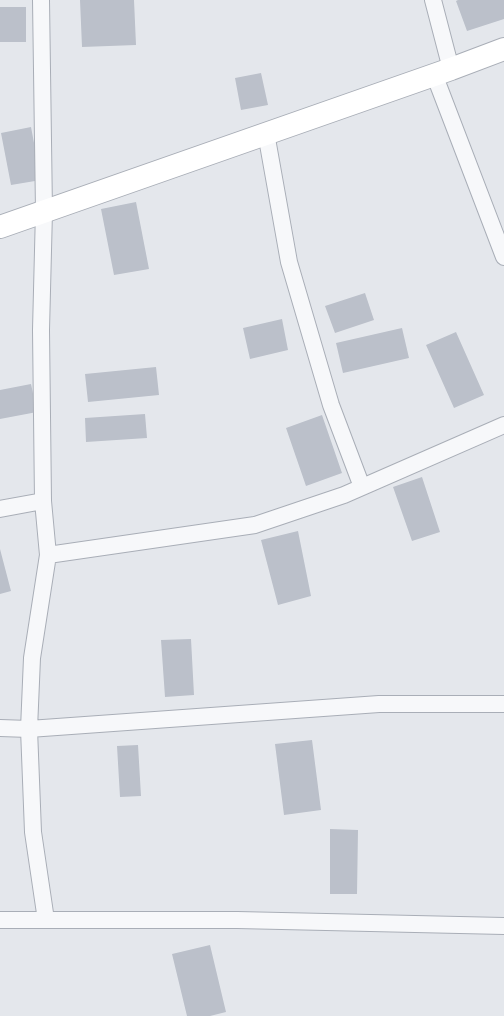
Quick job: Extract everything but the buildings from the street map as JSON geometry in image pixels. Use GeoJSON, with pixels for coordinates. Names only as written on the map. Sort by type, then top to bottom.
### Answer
{"type":"FeatureCollection","features":[{"type":"Feature","properties":{"kind":"street"},"geometry":{"type":"LineString","coordinates":[[41,0],[44,211],[41,330],[43,502],[48,555],[32,658],[29,729],[33,832],[46,920]]}},
{"type":"Feature","properties":{"kind":"street"},"geometry":{"type":"LineString","coordinates":[[432,0],[442,72],[504,257]]}},
{"type":"Feature","properties":{"kind":"street"},"geometry":{"type":"LineString","coordinates":[[0,227],[504,49]]}},
{"type":"Feature","properties":{"kind":"street"},"geometry":{"type":"LineString","coordinates":[[266,133],[289,262],[331,405],[362,487]]}},
{"type":"Feature","properties":{"kind":"street"},"geometry":{"type":"LineString","coordinates":[[48,555],[255,525],[344,495],[504,425]]}},
{"type":"Feature","properties":{"kind":"street"},"geometry":{"type":"LineString","coordinates":[[0,509],[43,502]]}},
{"type":"Feature","properties":{"kind":"street"},"geometry":{"type":"LineString","coordinates":[[0,728],[29,729],[378,704],[504,704]]}},
{"type":"Feature","properties":{"kind":"street"},"geometry":{"type":"LineString","coordinates":[[0,920],[237,920],[504,926]]}}]}
